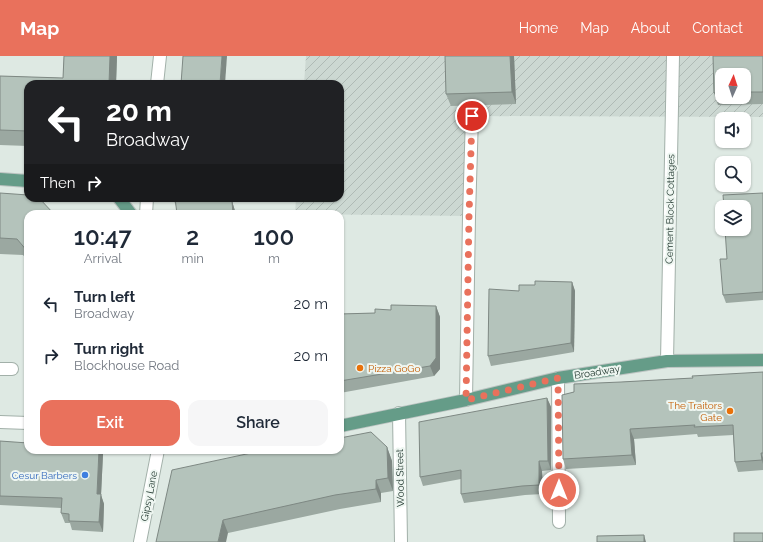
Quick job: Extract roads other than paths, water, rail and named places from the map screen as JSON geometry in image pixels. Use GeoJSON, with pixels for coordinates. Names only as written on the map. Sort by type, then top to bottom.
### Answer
{"type":"FeatureCollection","features":[{"type":"Feature","properties":{"kind":"main road"},"geometry":{"type":"LineString","coordinates":[[0,179],[24,181]]}},
{"type":"Feature","properties":{"kind":"main road","name":"Broadway"},"geometry":{"type":"LineString","coordinates":[[344,425],[466,400],[558,378],[667,361],[763,360]]}},
{"type":"Feature","properties":{"kind":"street"},"geometry":{"type":"LineString","coordinates":[[157,80],[160,56]]}},
{"type":"Feature","properties":{"kind":"street","name":"Cement Block Cottages"},"geometry":{"type":"LineString","coordinates":[[667,361],[673,56]]}},
{"type":"Feature","properties":{"kind":"street"},"geometry":{"type":"LineString","coordinates":[[466,400],[472,116]]}},
{"type":"Feature","properties":{"kind":"street"},"geometry":{"type":"LineString","coordinates":[[558,378],[559,522]]}},
{"type":"Feature","properties":{"kind":"street","name":"Wood Street"},"geometry":{"type":"LineString","coordinates":[[400,414],[401,542]]}},
{"type":"Feature","properties":{"kind":"street"},"geometry":{"type":"LineString","coordinates":[[0,422],[24,423]]}},
{"type":"Feature","properties":{"kind":"street","name":"Gipsy Lane"},"geometry":{"type":"LineString","coordinates":[[140,542],[157,454]]}},
{"type":"Feature","properties":{"kind":"place","name":"Pizza GoGo"},"geometry":{"type":"Point","coordinates":[360,368]}},
{"type":"Feature","properties":{"kind":"place","name":"The Traitors Gate"},"geometry":{"type":"Point","coordinates":[730,411]}},
{"type":"Feature","properties":{"kind":"place","name":"Cesur Barbers"},"geometry":{"type":"Point","coordinates":[85,475]}}]}
